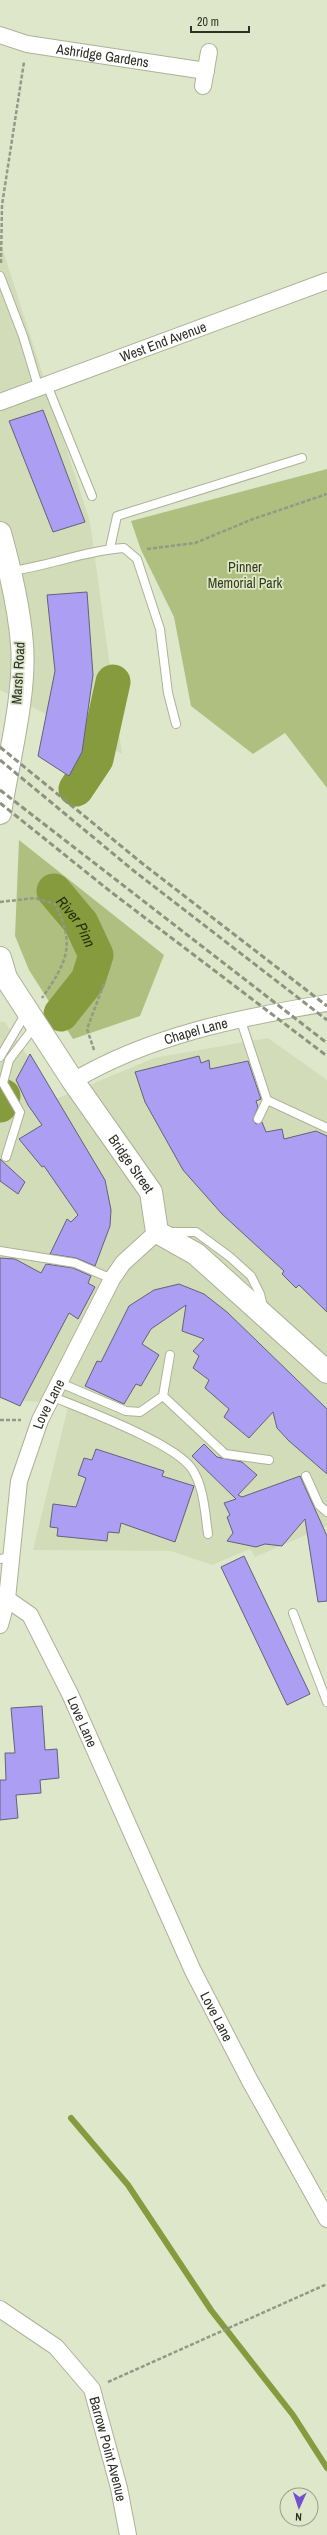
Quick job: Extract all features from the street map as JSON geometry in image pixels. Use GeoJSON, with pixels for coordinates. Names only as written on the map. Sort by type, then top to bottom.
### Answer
{"type":"FeatureCollection","features":[{"type":"Feature","properties":{"kind":"street","name":"Ashridge Gardens"},"geometry":{"type":"LineString","coordinates":[[0,34],[27,44],[204,78],[209,52]]}},
{"type":"Feature","properties":{"kind":"street","name":"West End Avenue"},"geometry":{"type":"LineString","coordinates":[[0,402],[327,281]]}},
{"type":"Feature","properties":{"kind":"street","name":"Marsh Road"},"geometry":{"type":"LineString","coordinates":[[0,532],[11,571],[22,644],[20,689],[0,813]]}},
{"type":"Feature","properties":{"kind":"street","name":"Bridge Street"},"geometry":{"type":"LineString","coordinates":[[2,972],[73,1081],[152,1192],[157,1232]]}},
{"type":"Feature","properties":{"kind":"street","name":"Chapel Lane"},"geometry":{"type":"LineString","coordinates":[[73,1081],[98,1066],[144,1046],[240,1018],[327,1003]]}},
{"type":"Feature","properties":{"kind":"street","name":"Love Lane"},"geometry":{"type":"LineString","coordinates":[[157,1232],[122,1263],[112,1279],[58,1382],[40,1420],[19,1481],[5,1558],[7,1599],[30,1615],[70,1694],[193,1971],[250,2081],[327,2219]]}},
{"type":"Feature","properties":{"kind":"street"},"geometry":{"type":"LineString","coordinates":[[157,1232],[196,1254],[324,1364]]}},
{"type":"Feature","properties":{"kind":"street"},"geometry":{"type":"LineString","coordinates":[[0,1625],[7,1599]]}},
{"type":"Feature","properties":{"kind":"street","name":"Barrow Point Avenue"},"geometry":{"type":"LineString","coordinates":[[0,2309],[56,2347],[92,2389],[119,2488],[128,2535]]}},
{"type":"Feature","properties":{"kind":"lane"},"geometry":{"type":"LineString","coordinates":[[0,276],[43,387],[92,496]]}},
{"type":"Feature","properties":{"kind":"lane"},"geometry":{"type":"LineString","coordinates":[[110,548],[117,516],[302,458]]}},
{"type":"Feature","properties":{"kind":"lane"},"geometry":{"type":"LineString","coordinates":[[11,571],[41,566],[110,548],[124,548],[137,559],[160,629],[168,692],[176,724]]}},
{"type":"Feature","properties":{"kind":"lane"},"geometry":{"type":"LineString","coordinates":[[0,1057],[31,1016]]}},
{"type":"Feature","properties":{"kind":"lane"},"geometry":{"type":"LineString","coordinates":[[6,1157],[20,1112],[2,1083],[9,1060],[31,1016]]}},
{"type":"Feature","properties":{"kind":"lane"},"geometry":{"type":"LineString","coordinates":[[240,1018],[267,1100],[258,1119]]}},
{"type":"Feature","properties":{"kind":"lane"},"geometry":{"type":"LineString","coordinates":[[267,1100],[327,1128]]}},
{"type":"Feature","properties":{"kind":"lane"},"geometry":{"type":"LineString","coordinates":[[0,1251],[75,1263],[112,1279]]}},
{"type":"Feature","properties":{"kind":"lane"},"geometry":{"type":"LineString","coordinates":[[58,1382],[126,1411],[140,1412],[163,1396],[170,1355]]}},
{"type":"Feature","properties":{"kind":"lane"},"geometry":{"type":"LineString","coordinates":[[51,1396],[118,1424],[184,1459],[193,1470],[199,1486],[208,1534]]}},
{"type":"Feature","properties":{"kind":"lane"},"geometry":{"type":"LineString","coordinates":[[163,1396],[225,1454],[269,1460]]}},
{"type":"Feature","properties":{"kind":"lane"},"geometry":{"type":"LineString","coordinates":[[306,1476],[319,1506],[327,1512]]}},
{"type":"Feature","properties":{"kind":"lane"},"geometry":{"type":"LineString","coordinates":[[293,1613],[327,1702]]}},
{"type":"Feature","properties":{"kind":"path"},"geometry":{"type":"LineString","coordinates":[[5,288],[1,276],[2,205],[27,44]]}},
{"type":"Feature","properties":{"kind":"path"},"geometry":{"type":"LineString","coordinates":[[129,553],[195,542],[253,519],[327,494]]}},
{"type":"Feature","properties":{"kind":"path"},"geometry":{"type":"LineString","coordinates":[[0,902],[35,898],[55,904],[66,924],[67,952],[57,976],[31,1016]]}},
{"type":"Feature","properties":{"kind":"path"},"geometry":{"type":"LineString","coordinates":[[98,1066],[87,1029],[105,981]]}},
{"type":"Feature","properties":{"kind":"path"},"geometry":{"type":"LineString","coordinates":[[92,2389],[327,2284]]}},
{"type":"Feature","properties":{"kind":"shaded area"},"geometry":{"type":"Polygon","coordinates":[[[0,241],[90,522],[122,754],[0,690],[0,241]]]}},
{"type":"Feature","properties":{"kind":"shaded area"},"geometry":{"type":"Polygon","coordinates":[[[0,1022],[5,1022],[56,1099],[154,1058],[268,1038],[327,1080],[327,1526],[255,1557],[250,1549],[212,1565],[171,1551],[33,1550],[69,1403],[0,1400],[0,1022]]]}},
{"type":"Feature","properties":{"kind":"green space","name":"Pinner Memorial Park"},"geometry":{"type":"Polygon","coordinates":[[[327,469],[327,788],[285,733],[253,754],[191,706],[174,617],[141,550],[131,521],[327,469]]]}},
{"type":"Feature","properties":{"kind":"green space"},"geometry":{"type":"Polygon","coordinates":[[[19,840],[164,955],[140,1016],[73,1039],[29,970],[15,936],[19,840]]]}},
{"type":"Feature","properties":{"kind":"building"},"geometry":{"type":"Polygon","coordinates":[[[43,410],[85,522],[53,532],[9,421],[43,410]]]}},
{"type":"Feature","properties":{"kind":"building"},"geometry":{"type":"Polygon","coordinates":[[[87,592],[93,675],[82,752],[69,776],[38,756],[55,671],[47,595],[87,592]]]}},
{"type":"Feature","properties":{"kind":"building"},"geometry":{"type":"Polygon","coordinates":[[[30,1054],[105,1180],[111,1210],[110,1226],[95,1266],[76,1258],[50,1254],[67,1219],[71,1222],[78,1215],[44,1166],[42,1167],[19,1139],[42,1125],[28,1105],[16,1080],[30,1054]]]}},
{"type":"Feature","properties":{"kind":"building"},"geometry":{"type":"Polygon","coordinates":[[[199,1056],[201,1063],[209,1060],[210,1069],[248,1061],[261,1099],[256,1101],[258,1107],[253,1120],[256,1124],[262,1122],[266,1132],[282,1129],[284,1139],[316,1131],[327,1136],[327,1312],[299,1285],[296,1288],[282,1274],[284,1271],[222,1214],[183,1170],[145,1102],[135,1072],[199,1056]]]}},
{"type":"Feature","properties":{"kind":"building"},"geometry":{"type":"Polygon","coordinates":[[[0,1159],[25,1182],[18,1194],[0,1181],[0,1159]]]}},
{"type":"Feature","properties":{"kind":"building"},"geometry":{"type":"Polygon","coordinates":[[[0,1258],[15,1259],[41,1273],[46,1264],[73,1268],[91,1276],[88,1283],[95,1287],[78,1319],[69,1313],[20,1406],[0,1397],[0,1258]]]}},
{"type":"Feature","properties":{"kind":"building"},"geometry":{"type":"Polygon","coordinates":[[[179,1284],[204,1294],[227,1312],[327,1409],[327,1474],[289,1441],[277,1428],[273,1412],[249,1438],[224,1417],[229,1409],[205,1388],[209,1380],[193,1368],[199,1356],[193,1351],[204,1339],[182,1331],[186,1305],[151,1329],[142,1344],[159,1355],[141,1386],[136,1384],[124,1404],[85,1386],[97,1361],[101,1362],[129,1306],[154,1290],[179,1284]]]}},
{"type":"Feature","properties":{"kind":"building"},"geometry":{"type":"Polygon","coordinates":[[[204,1444],[217,1457],[242,1462],[257,1475],[238,1495],[242,1497],[300,1476],[327,1536],[327,1601],[318,1602],[305,1519],[282,1546],[265,1544],[256,1547],[227,1541],[233,1533],[227,1517],[230,1515],[224,1503],[236,1499],[192,1456],[204,1444]]]}},
{"type":"Feature","properties":{"kind":"building"},"geometry":{"type":"Polygon","coordinates":[[[96,1449],[164,1471],[162,1476],[194,1486],[175,1542],[121,1523],[119,1533],[108,1532],[107,1541],[57,1536],[58,1528],[50,1527],[53,1504],[76,1507],[86,1478],[78,1475],[84,1458],[92,1460],[96,1449]]]}},
{"type":"Feature","properties":{"kind":"building"},"geometry":{"type":"Polygon","coordinates":[[[244,1556],[310,1694],[287,1705],[221,1567],[244,1556]]]}},
{"type":"Feature","properties":{"kind":"building"},"geometry":{"type":"Polygon","coordinates":[[[42,1706],[45,1750],[57,1749],[59,1778],[40,1780],[41,1793],[16,1795],[18,1818],[0,1820],[0,1780],[6,1780],[5,1753],[15,1753],[11,1708],[42,1706]]]}},
{"type":"Feature","properties":{"kind":"waterway","name":"River Pinn"},"geometry":{"type":"LineString","coordinates":[[76,789],[96,759],[113,682]]}},
{"type":"Feature","properties":{"kind":"waterway","name":"River Pinn"},"geometry":{"type":"LineString","coordinates":[[54,891],[81,923],[96,955],[88,980],[61,1014]]}},
{"type":"Feature","properties":{"kind":"waterway","name":"River Pinn"},"geometry":{"type":"LineString","coordinates":[[0,1105],[3,1096]]}},
{"type":"Feature","properties":{"kind":"waterway"},"geometry":{"type":"LineString","coordinates":[[71,2118],[128,2185],[211,2310],[293,2415],[327,2468]]}},
{"type":"Feature","properties":{"kind":"railway"},"geometry":{"type":"LineString","coordinates":[[0,747],[143,864],[327,1006]]}},
{"type":"Feature","properties":{"kind":"railway"},"geometry":{"type":"LineString","coordinates":[[0,760],[134,871],[327,1020]]}},
{"type":"Feature","properties":{"kind":"railway"},"geometry":{"type":"LineString","coordinates":[[0,790],[327,1043]]}},
{"type":"Feature","properties":{"kind":"railway"},"geometry":{"type":"LineString","coordinates":[[0,803],[111,892],[327,1056]]}}]}
